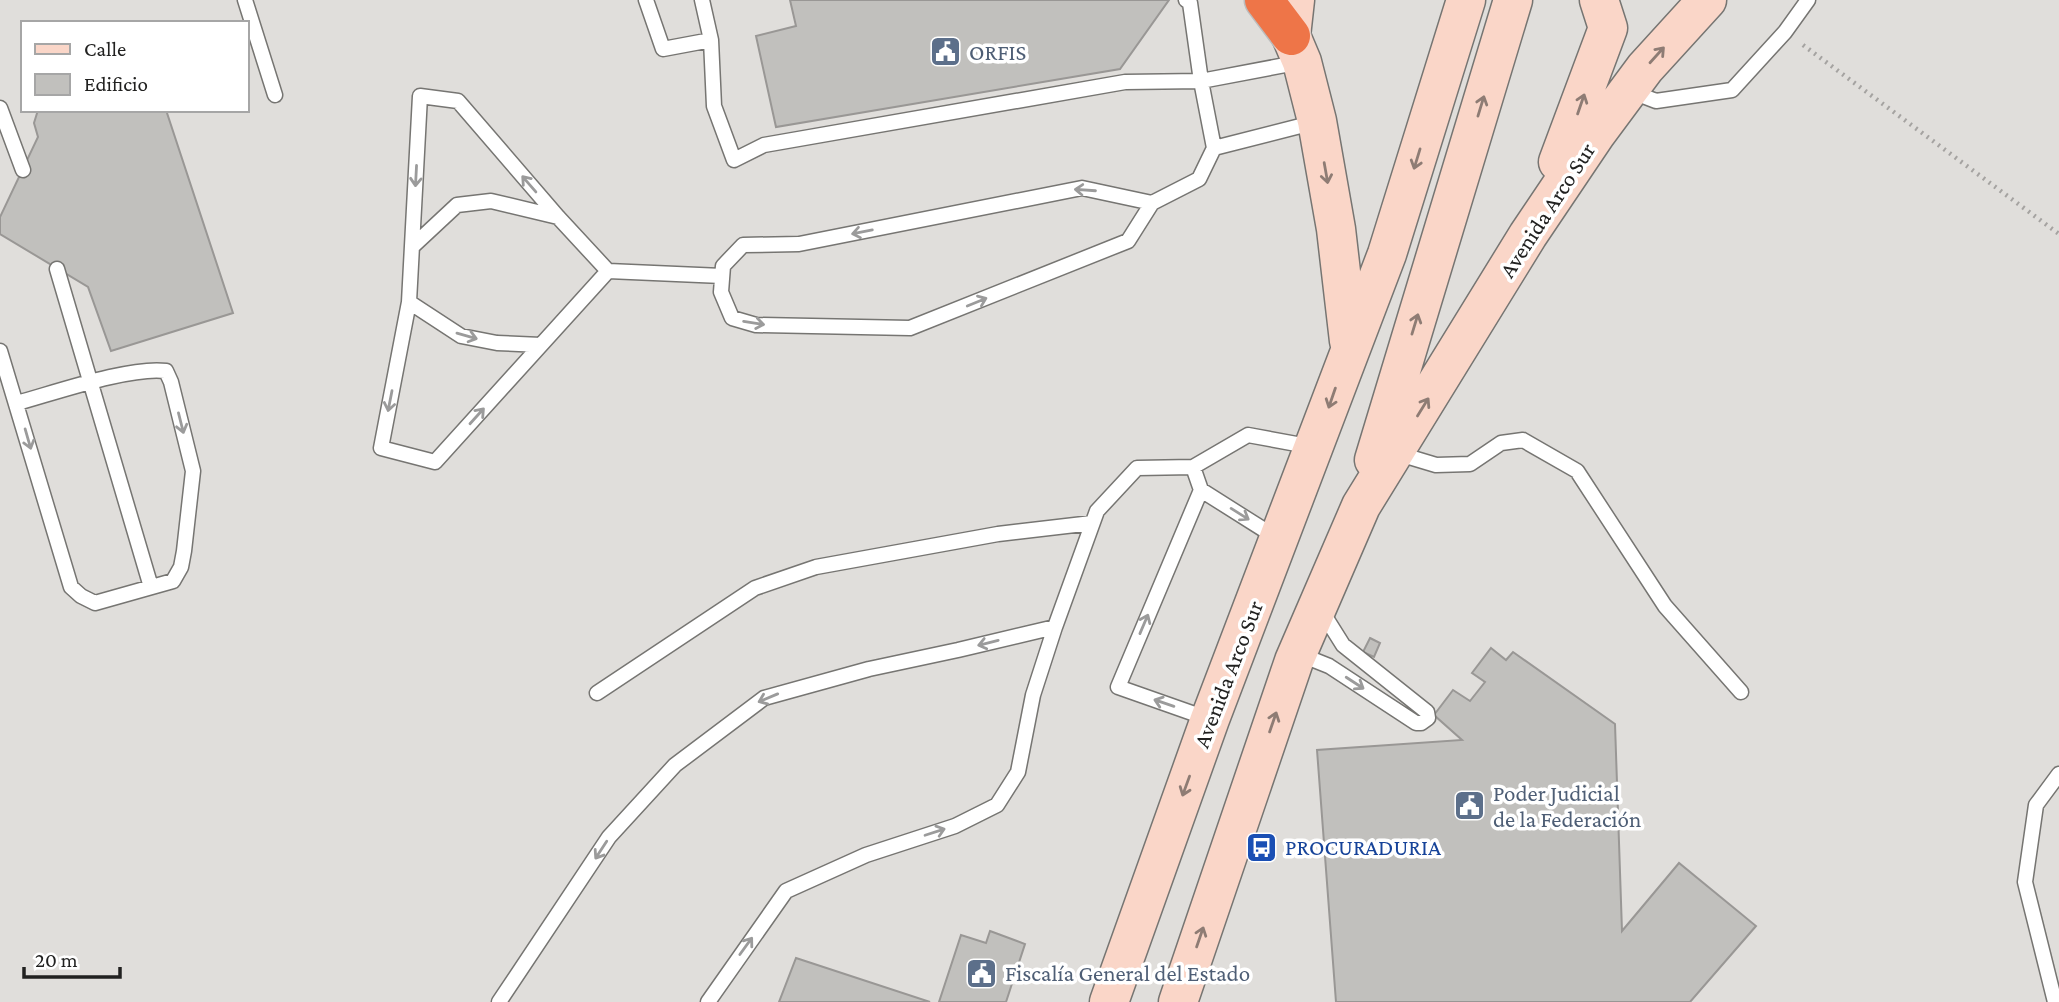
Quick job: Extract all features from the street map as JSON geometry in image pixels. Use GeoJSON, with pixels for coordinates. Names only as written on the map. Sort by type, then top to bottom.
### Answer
{"type":"FeatureCollection","features":[{"type":"Feature","properties":{"kind":"highway"},"geometry":{"type":"LineString","coordinates":[[1264,0],[1296,33]]}},
{"type":"Feature","properties":{"kind":"main road","name":"Avenida Arco Sur"},"geometry":{"type":"LineString","coordinates":[[1109,1002],[1210,719],[1387,254],[1466,0]]}},
{"type":"Feature","properties":{"kind":"main road","name":"Avenida Arco Sur"},"geometry":{"type":"LineString","coordinates":[[1178,1002],[1294,661],[1386,450],[1513,0]]}},
{"type":"Feature","properties":{"kind":"main road"},"geometry":{"type":"LineString","coordinates":[[1528,235],[1574,123],[1608,28],[1599,0]]}},
{"type":"Feature","properties":{"kind":"main road","name":"Avenida Arco Sur"},"geometry":{"type":"LineString","coordinates":[[1386,450],[1528,235],[1629,90],[1645,68],[1707,0]]}},
{"type":"Feature","properties":{"kind":"main road","name":"Avenida Arco Sur"},"geometry":{"type":"LineString","coordinates":[[1296,33],[1317,121],[1336,229],[1350,348]]}},
{"type":"Feature","properties":{"kind":"lane"},"geometry":{"type":"LineString","coordinates":[[245,0],[275,95]]}},
{"type":"Feature","properties":{"kind":"lane"},"geometry":{"type":"LineString","coordinates":[[646,0],[663,48],[711,40]]}},
{"type":"Feature","properties":{"kind":"lane"},"geometry":{"type":"LineString","coordinates":[[702,0],[711,40],[715,106],[734,160],[764,145],[1098,86],[1125,82],[1200,81],[1296,33]]}},
{"type":"Feature","properties":{"kind":"lane"},"geometry":{"type":"LineString","coordinates":[[1152,203],[1082,188],[799,244],[743,245],[723,265],[721,292],[732,318],[756,325],[910,328],[1128,241],[1152,203],[1199,178],[1214,148],[1200,81],[1190,3],[1186,0]]}},
{"type":"Feature","properties":{"kind":"lane"},"geometry":{"type":"LineString","coordinates":[[1629,90],[1656,101],[1732,90],[1784,32],[1808,0]]}},
{"type":"Feature","properties":{"kind":"lane"},"geometry":{"type":"LineString","coordinates":[[608,271],[435,462],[381,449],[409,302],[420,96],[458,101],[608,271],[722,276]]}},
{"type":"Feature","properties":{"kind":"lane"},"geometry":{"type":"LineString","coordinates":[[0,108],[23,170]]}},
{"type":"Feature","properties":{"kind":"lane"},"geometry":{"type":"LineString","coordinates":[[1214,148],[1317,121]]}},
{"type":"Feature","properties":{"kind":"lane"},"geometry":{"type":"LineString","coordinates":[[413,246],[457,205],[491,201],[558,217]]}},
{"type":"Feature","properties":{"kind":"lane"},"geometry":{"type":"LineString","coordinates":[[57,269],[151,587]]}},
{"type":"Feature","properties":{"kind":"lane"},"geometry":{"type":"LineString","coordinates":[[409,302],[461,336],[497,343],[541,345]]}},
{"type":"Feature","properties":{"kind":"lane"},"geometry":{"type":"LineString","coordinates":[[0,351],[71,587],[94,603],[173,581],[181,567],[193,471],[166,371],[152,369],[17,403]]}},
{"type":"Feature","properties":{"kind":"lane"},"geometry":{"type":"LineString","coordinates":[[708,1002],[723,977],[786,891],[866,855],[955,826],[998,805],[1018,772],[1033,695],[1092,523],[1097,511],[1137,468],[1194,467],[1248,435],[1315,447]]}},
{"type":"Feature","properties":{"kind":"lane"},"geometry":{"type":"LineString","coordinates":[[1386,450],[1436,464],[1471,464],[1501,443],[1523,440],[1577,471],[1665,606],[1741,692]]}},
{"type":"Feature","properties":{"kind":"lane"},"geometry":{"type":"LineString","coordinates":[[1194,467],[1201,490],[1118,687],[1210,719]]}},
{"type":"Feature","properties":{"kind":"lane"},"geometry":{"type":"LineString","coordinates":[[1201,490],[1279,539]]}},
{"type":"Feature","properties":{"kind":"lane"},"geometry":{"type":"LineString","coordinates":[[597,693],[755,588],[816,567],[998,534],[1092,523]]}},
{"type":"Feature","properties":{"kind":"lane"},"geometry":{"type":"LineString","coordinates":[[1294,661],[1308,658],[1329,666],[1416,723],[1428,718],[1427,712],[1343,645],[1317,603]]}},
{"type":"Feature","properties":{"kind":"lane"},"geometry":{"type":"LineString","coordinates":[[499,1002],[609,837],[675,765],[764,698],[869,669],[1055,627]]}},
{"type":"Feature","properties":{"kind":"lane"},"geometry":{"type":"LineString","coordinates":[[2055,1002],[2025,882],[2036,805],[2059,774]]}},
{"type":"Feature","properties":{"kind":"path"},"geometry":{"type":"LineString","coordinates":[[1784,32],[2059,234]]}},
{"type":"Feature","properties":{"kind":"building","name":"ORFIS"},"geometry":{"type":"Polygon","coordinates":[[[790,0],[1169,0],[1120,69],[776,127],[756,36],[796,26],[790,0]]]}},
{"type":"Feature","properties":{"kind":"building"},"geometry":{"type":"Polygon","coordinates":[[[37,112],[167,112],[233,313],[111,351],[88,287],[0,234],[0,217],[38,137],[34,123],[37,112]]]}},
{"type":"Feature","properties":{"kind":"building"},"geometry":{"type":"Polygon","coordinates":[[[1370,638],[1380,643],[1374,657],[1363,652],[1370,638]]]}},
{"type":"Feature","properties":{"kind":"building","name":"Poder Judicial de la Federación"},"geometry":{"type":"Polygon","coordinates":[[[1491,648],[1506,660],[1513,652],[1615,724],[1622,931],[1679,863],[1756,926],[1690,1002],[1336,1002],[1317,750],[1462,740],[1434,715],[1453,690],[1470,701],[1485,682],[1472,673],[1491,648]]]}},
{"type":"Feature","properties":{"kind":"building","name":"Fiscalía General del Estado"},"geometry":{"type":"Polygon","coordinates":[[[990,931],[1025,944],[1006,1002],[939,1002],[961,935],[986,943],[990,931]]]}},
{"type":"Feature","properties":{"kind":"building"},"geometry":{"type":"Polygon","coordinates":[[[796,958],[930,1002],[779,1002],[796,958]]]}},
{"type":"Feature","properties":{"kind":"place","name":"ORFIS"},"geometry":{"type":"Point","coordinates":[946,52]}},
{"type":"Feature","properties":{"kind":"place","name":"Poder Judicial de la Federación"},"geometry":{"type":"Point","coordinates":[1470,806]}},
{"type":"Feature","properties":{"kind":"place","name":"PROCURADURIA"},"geometry":{"type":"Point","coordinates":[1262,847]}},
{"type":"Feature","properties":{"kind":"place","name":"Fiscalía General del Estado"},"geometry":{"type":"Point","coordinates":[982,973]}}]}
